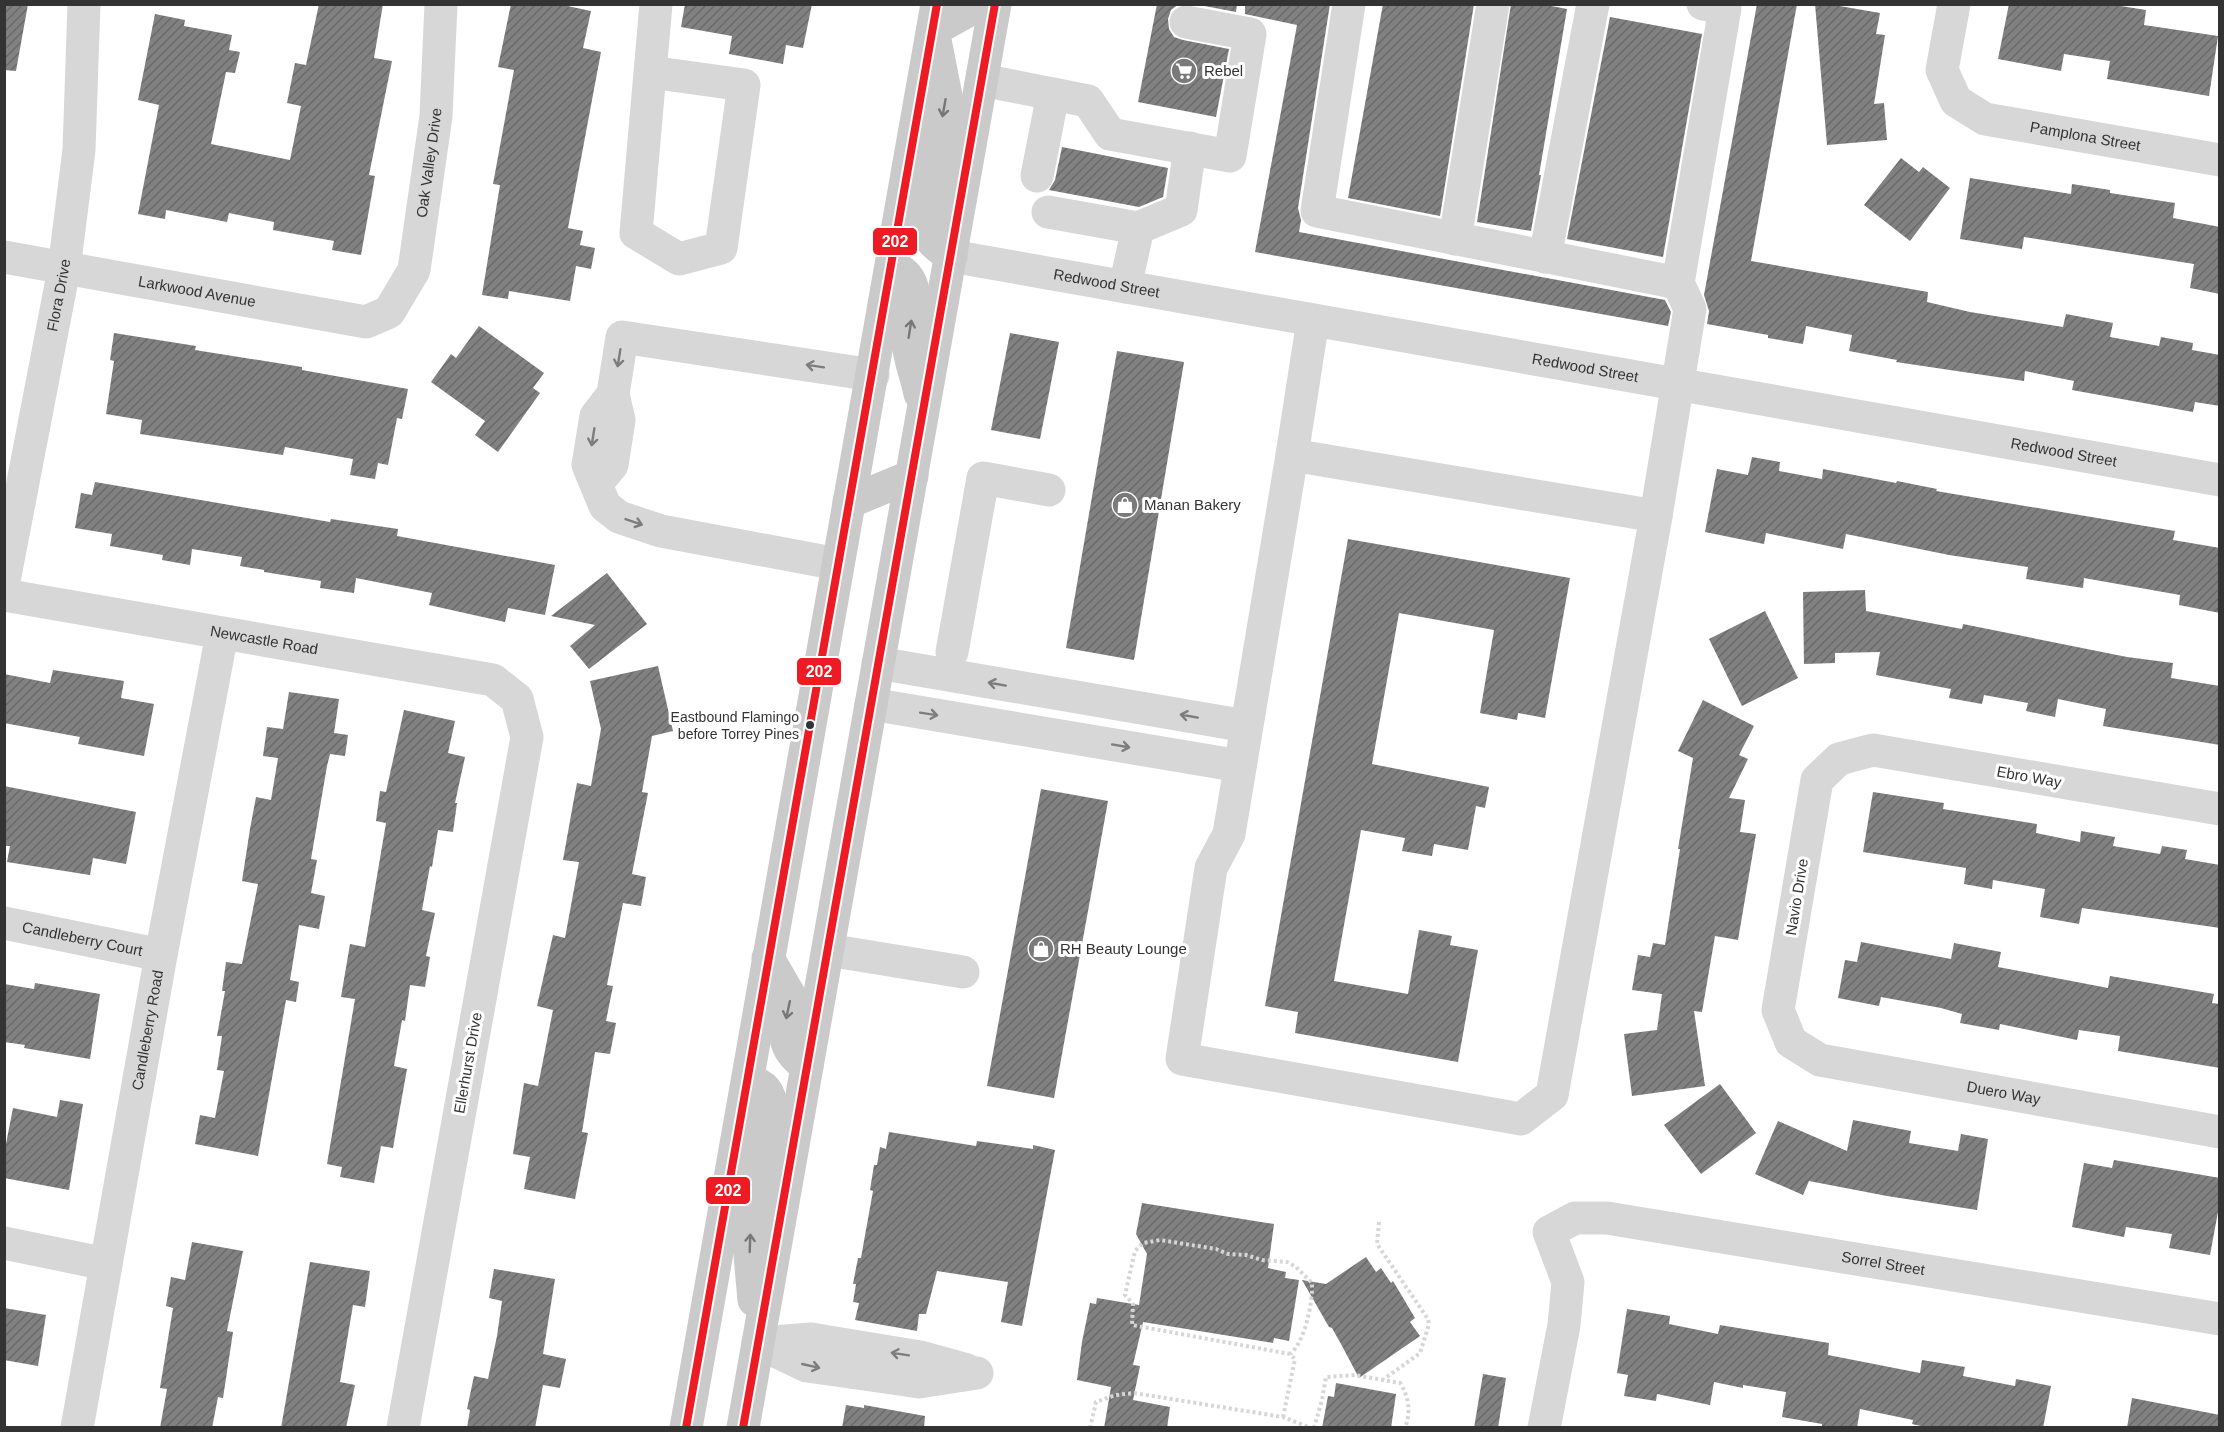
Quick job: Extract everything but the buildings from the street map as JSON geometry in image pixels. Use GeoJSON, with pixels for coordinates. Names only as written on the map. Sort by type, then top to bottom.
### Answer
{"type":"FeatureCollection","features":[{"type":"Feature","properties":{"kind":"main road"},"geometry":{"type":"LineString","coordinates":[[935,17],[964,13],[971,4]]}},
{"type":"Feature","properties":{"kind":"main road"},"geometry":{"type":"LineString","coordinates":[[743,1428],[995,4]]}},
{"type":"Feature","properties":{"kind":"main road"},"geometry":{"type":"LineString","coordinates":[[935,17],[946,96],[925,219],[927,233],[933,244],[951,256]]}},
{"type":"Feature","properties":{"kind":"main road"},"geometry":{"type":"LineString","coordinates":[[686,1428],[935,17]]}},
{"type":"Feature","properties":{"kind":"main road"},"geometry":{"type":"LineString","coordinates":[[892,266],[902,271],[909,279],[913,292],[913,311],[908,342],[924,407]]}},
{"type":"Feature","properties":{"kind":"main road"},"geometry":{"type":"LineString","coordinates":[[849,502],[912,476]]}},
{"type":"Feature","properties":{"kind":"main road"},"geometry":{"type":"LineString","coordinates":[[768,958],[791,998],[784,1030],[788,1048],[797,1060],[807,1066]]}},
{"type":"Feature","properties":{"kind":"main road"},"geometry":{"type":"LineString","coordinates":[[748,1080],[763,1086],[769,1092],[772,1109],[749,1244],[758,1343]]}},
{"type":"Feature","properties":{"kind":"street","name":"Flora Drive"},"geometry":{"type":"LineString","coordinates":[[4,581],[64,269],[79,150],[84,4]]}},
{"type":"Feature","properties":{"kind":"street","name":"Oak Valley Drive"},"geometry":{"type":"LineString","coordinates":[[389,312],[414,270],[436,116],[441,4]]}},
{"type":"Feature","properties":{"kind":"street"},"geometry":{"type":"LineString","coordinates":[[650,72],[744,85],[721,248],[678,259],[636,233],[650,72],[656,4]]}},
{"type":"Feature","properties":{"kind":"street"},"geometry":{"type":"LineString","coordinates":[[1349,4],[1317,211],[1678,283]]}},
{"type":"Feature","properties":{"kind":"street"},"geometry":{"type":"LineString","coordinates":[[1455,239],[1493,4]]}},
{"type":"Feature","properties":{"kind":"street"},"geometry":{"type":"LineString","coordinates":[[1545,257],[1593,4]]}},
{"type":"Feature","properties":{"kind":"street"},"geometry":{"type":"LineString","coordinates":[[1313,320],[1229,834],[1211,868],[1182,1059],[1521,1119],[1552,1095],[1656,516],[1690,309],[1678,283],[1725,8],[1702,4]]}},
{"type":"Feature","properties":{"kind":"street","name":"Pamplona Street"},"geometry":{"type":"LineString","coordinates":[[1954,4],[1942,70],[1956,101],[1985,119],[2220,160]]}},
{"type":"Feature","properties":{"kind":"street"},"geometry":{"type":"LineString","coordinates":[[982,80],[1088,101],[1110,134],[1230,156],[1250,34],[1186,21]]}},
{"type":"Feature","properties":{"kind":"street"},"geometry":{"type":"LineString","coordinates":[[1037,176],[1053,94]]}},
{"type":"Feature","properties":{"kind":"street"},"geometry":{"type":"LineString","coordinates":[[1047,212],[1138,228],[1181,210],[1190,148]]}},
{"type":"Feature","properties":{"kind":"street"},"geometry":{"type":"LineString","coordinates":[[1125,287],[1138,228]]}},
{"type":"Feature","properties":{"kind":"street","name":"Redwood Street"},"geometry":{"type":"LineString","coordinates":[[951,256],[2220,480]]}},
{"type":"Feature","properties":{"kind":"street","name":"Larkwood Avenue"},"geometry":{"type":"LineString","coordinates":[[4,257],[366,322],[389,312]]}},
{"type":"Feature","properties":{"kind":"street"},"geometry":{"type":"LineString","coordinates":[[838,564],[661,531],[619,517],[605,506],[588,465],[597,416],[613,394],[622,337],[873,375]]}},
{"type":"Feature","properties":{"kind":"street"},"geometry":{"type":"LineString","coordinates":[[1292,455],[1656,516]]}},
{"type":"Feature","properties":{"kind":"street"},"geometry":{"type":"LineString","coordinates":[[952,652],[982,478],[1049,490]]}},
{"type":"Feature","properties":{"kind":"street","name":"Newcastle Road"},"geometry":{"type":"LineString","coordinates":[[4,595],[493,680],[517,699]]}},
{"type":"Feature","properties":{"kind":"street","name":"Candleberry Road"},"geometry":{"type":"LineString","coordinates":[[77,1428],[161,955],[222,634]]}},
{"type":"Feature","properties":{"kind":"street"},"geometry":{"type":"LineString","coordinates":[[878,663],[1246,726]]}},
{"type":"Feature","properties":{"kind":"street","name":"Ellerhurst Drive"},"geometry":{"type":"LineString","coordinates":[[403,1428],[526,737],[517,699]]}},
{"type":"Feature","properties":{"kind":"street"},"geometry":{"type":"LineString","coordinates":[[871,704],[1240,766]]}},
{"type":"Feature","properties":{"kind":"street","name":"Ebro Way"},"geometry":{"type":"LineString","coordinates":[[1839,759],[1873,750],[2220,810]]}},
{"type":"Feature","properties":{"kind":"street","name":"Navio Drive"},"geometry":{"type":"LineString","coordinates":[[1791,1042],[1778,1010],[1817,780],[1839,759]]}},
{"type":"Feature","properties":{"kind":"street","name":"Candleberry Court"},"geometry":{"type":"LineString","coordinates":[[4,923],[161,955]]}},
{"type":"Feature","properties":{"kind":"street"},"geometry":{"type":"LineString","coordinates":[[828,950],[963,972]]}},
{"type":"Feature","properties":{"kind":"street","name":"Duero Way"},"geometry":{"type":"LineString","coordinates":[[1791,1042],[1820,1060],[2220,1132]]}},
{"type":"Feature","properties":{"kind":"street","name":"Sorrel Street"},"geometry":{"type":"LineString","coordinates":[[1544,1428],[1564,1325],[1568,1282],[1549,1232],[1575,1218],[1607,1218],[2220,1319]]}},
{"type":"Feature","properties":{"kind":"street"},"geometry":{"type":"LineString","coordinates":[[4,1244],[106,1264]]}},
{"type":"Feature","properties":{"kind":"street"},"geometry":{"type":"LineString","coordinates":[[811,1339],[920,1357],[977,1373],[919,1382],[807,1366],[758,1343],[811,1339]]}},
{"type":"Feature","properties":{"kind":"path"},"geometry":{"type":"LineString","coordinates":[[1379,1222],[1377,1244],[1429,1324],[1420,1353],[1384,1379]]}},
{"type":"Feature","properties":{"kind":"path"},"geometry":{"type":"LineString","coordinates":[[1283,1417],[1295,1359],[1290,1354],[1132,1325],[1133,1304],[1125,1295],[1135,1251],[1143,1243],[1160,1240],[1216,1249],[1228,1254],[1246,1255],[1262,1260],[1287,1262],[1296,1267],[1312,1283],[1313,1294],[1300,1341],[1290,1354]]}},
{"type":"Feature","properties":{"kind":"path"},"geometry":{"type":"LineString","coordinates":[[1090,1428],[1096,1402],[1116,1395],[1134,1393],[1283,1417],[1313,1428],[1322,1400],[1326,1377],[1355,1375],[1400,1383],[1406,1392],[1409,1410],[1405,1428]]}},
{"type":"Feature","properties":{"kind":"transit line","name":"202"},"geometry":{"type":"LineString","coordinates":[[686,1428],[937,4]]}},
{"type":"Feature","properties":{"kind":"transit line","name":"202"},"geometry":{"type":"LineString","coordinates":[[743,1428],[995,4]]}},
{"type":"Feature","properties":{"kind":"place","name":"Rebel"},"geometry":{"type":"Point","coordinates":[1184,71]}},
{"type":"Feature","properties":{"kind":"place","name":"Manan Bakery"},"geometry":{"type":"Point","coordinates":[1125,505]}},
{"type":"Feature","properties":{"kind":"place","name":"Eastbound Flamingo before Torrey Pines"},"geometry":{"type":"Point","coordinates":[810,725]}},
{"type":"Feature","properties":{"kind":"place","name":"RH Beauty Lounge"},"geometry":{"type":"Point","coordinates":[1041,949]}}]}
